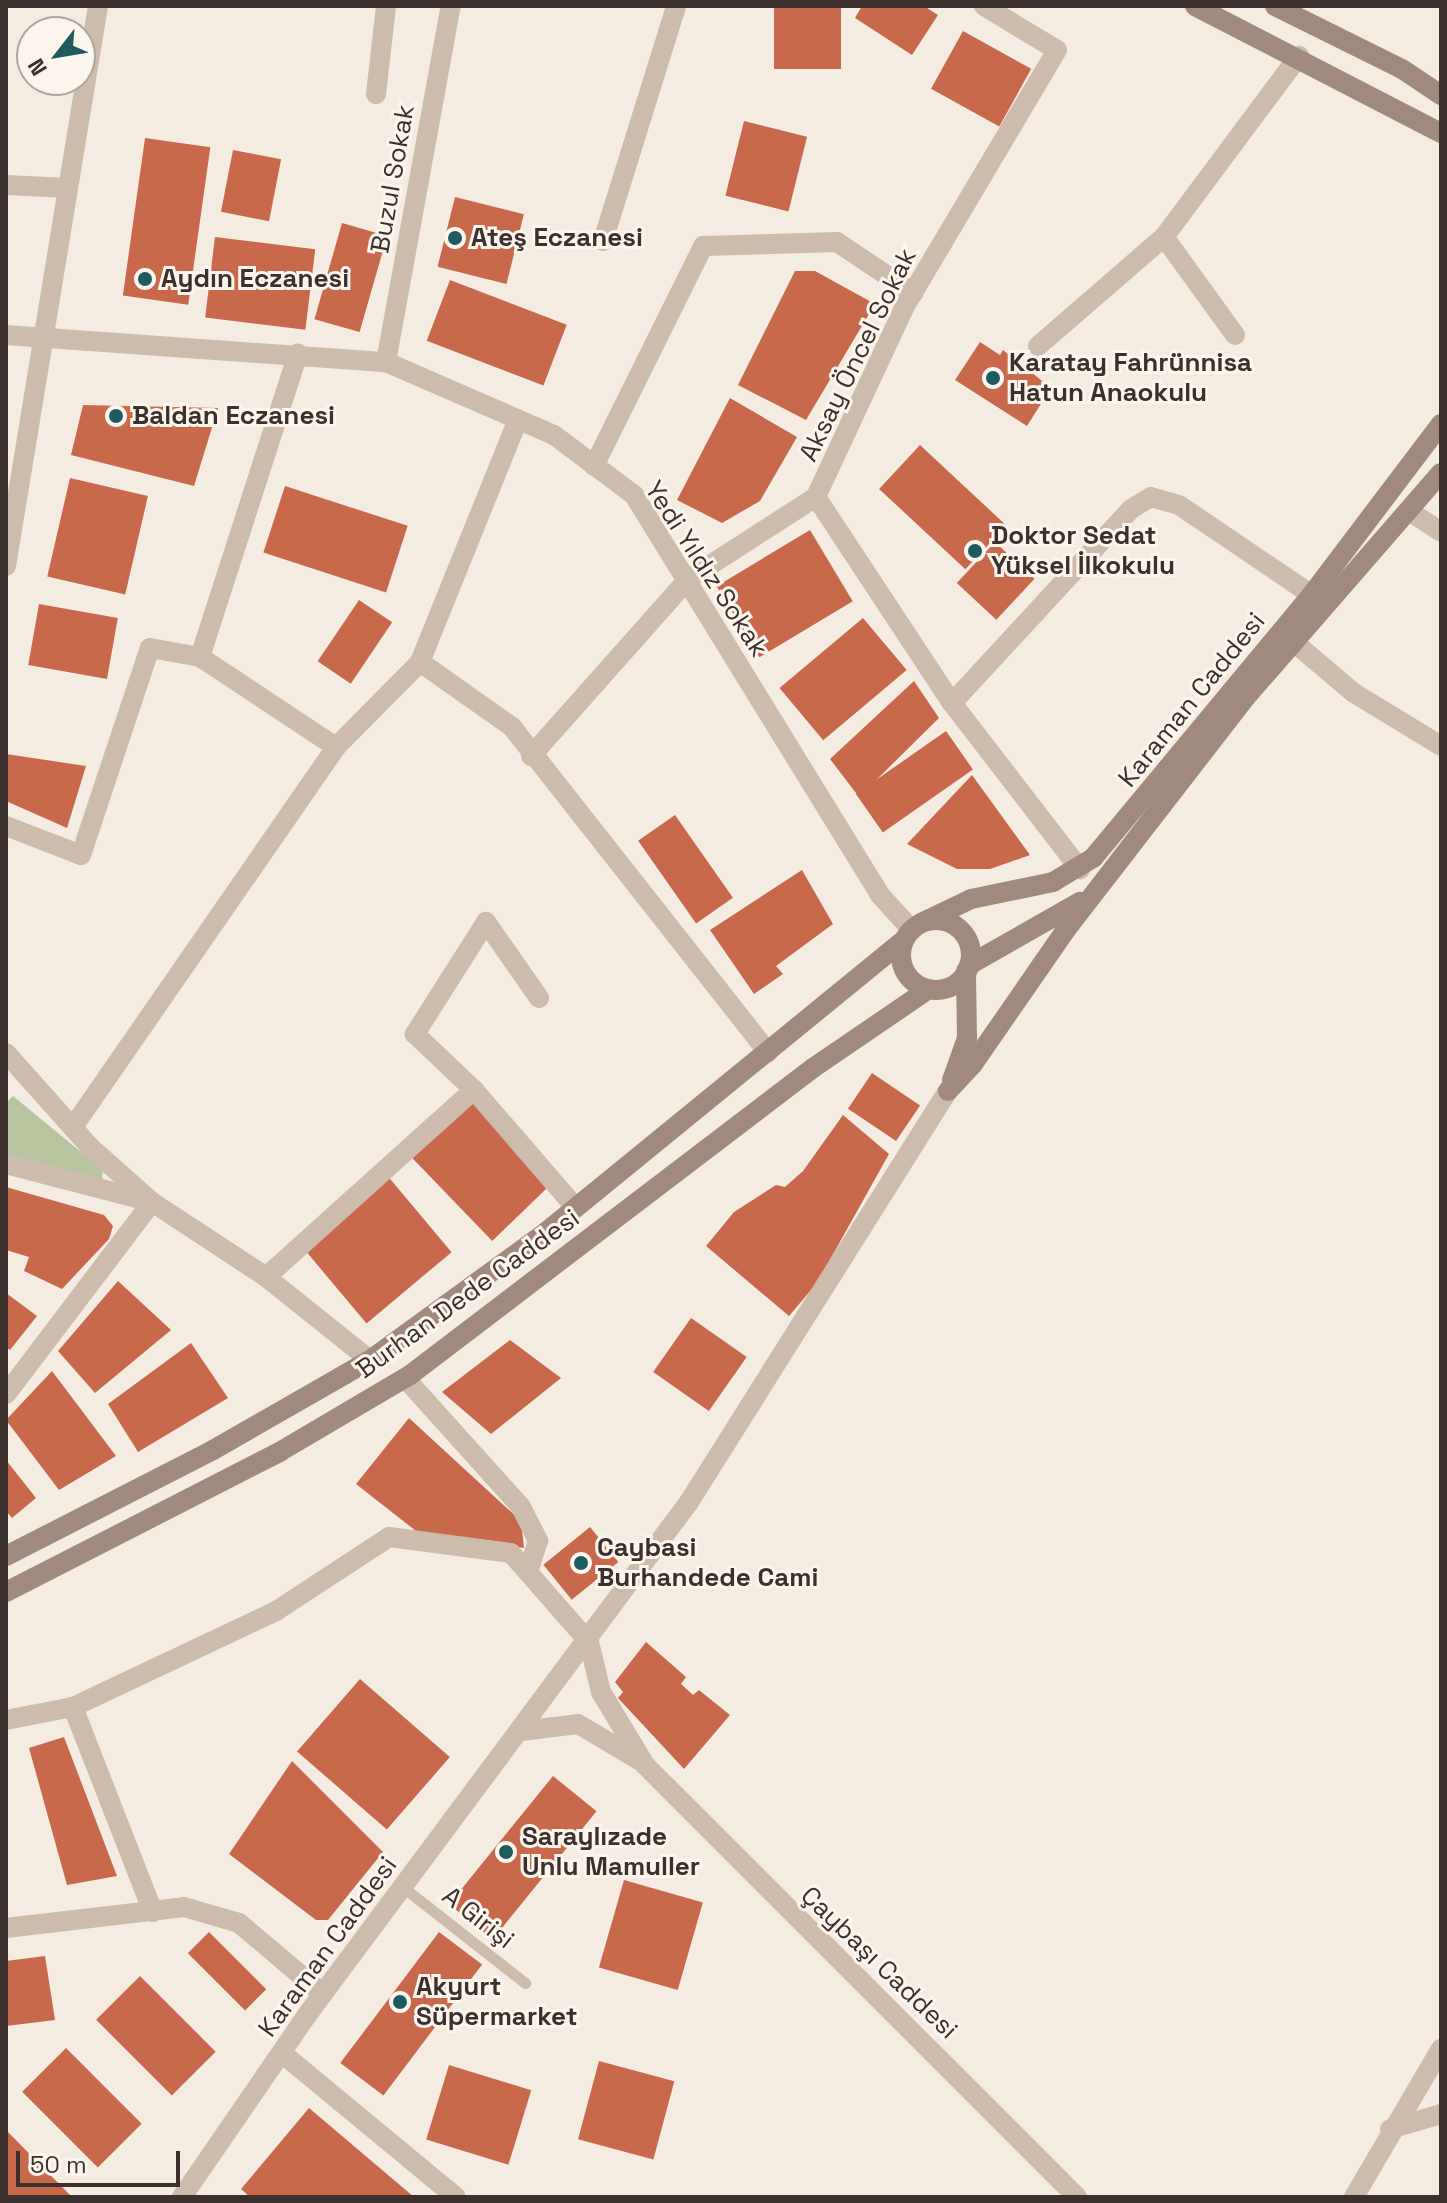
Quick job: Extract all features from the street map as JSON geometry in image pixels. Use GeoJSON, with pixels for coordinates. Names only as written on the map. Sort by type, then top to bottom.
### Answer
{"type":"FeatureCollection","features":[{"type":"Feature","properties":{"kind":"main road"},"geometry":{"type":"LineString","coordinates":[[1195,6],[1299,56],[1441,133]]}},
{"type":"Feature","properties":{"kind":"main road"},"geometry":{"type":"LineString","coordinates":[[1275,6],[1402,69],[1441,95]]}},
{"type":"Feature","properties":{"kind":"main road","name":"Karaman Caddesi"},"geometry":{"type":"LineString","coordinates":[[912,931],[971,899],[1021,892],[1080,869],[1318,598],[1441,424]]}},
{"type":"Feature","properties":{"kind":"main road","name":"Karaman Caddesi"},"geometry":{"type":"LineString","coordinates":[[1318,598],[1409,511],[1441,473]]}},
{"type":"Feature","properties":{"kind":"main road","name":"Karaman Caddesi"},"geometry":{"type":"LineString","coordinates":[[948,1091],[973,1064],[1287,636]]}},
{"type":"Feature","properties":{"kind":"main road","name":"Karaman Caddesi"},"geometry":{"type":"LineString","coordinates":[[968,968],[1030,934],[1100,887]]}},
{"type":"Feature","properties":{"kind":"main road"},"geometry":{"type":"LineString","coordinates":[[948,1091],[967,1038],[968,968],[968,944],[954,926],[944,921],[912,931],[905,972],[929,989],[950,987],[968,968]]}},
{"type":"Feature","properties":{"kind":"main road","name":"Burhan Dede Caddesi"},"geometry":{"type":"LineString","coordinates":[[6,1556],[213,1450],[370,1360],[575,1207],[912,931]]}},
{"type":"Feature","properties":{"kind":"main road","name":"Burhan Dede Caddesi"},"geometry":{"type":"LineString","coordinates":[[6,1592],[281,1451],[405,1378],[813,1068],[929,989]]}},
{"type":"Feature","properties":{"kind":"street"},"geometry":{"type":"LineString","coordinates":[[6,566],[98,6]]}},
{"type":"Feature","properties":{"kind":"street"},"geometry":{"type":"LineString","coordinates":[[376,94],[386,6]]}},
{"type":"Feature","properties":{"kind":"street","name":"Buzul Sokak"},"geometry":{"type":"LineString","coordinates":[[386,362],[451,6]]}},
{"type":"Feature","properties":{"kind":"street"},"geometry":{"type":"LineString","coordinates":[[603,241],[676,6]]}},
{"type":"Feature","properties":{"kind":"street","name":"Aksay Öncel Sokak"},"geometry":{"type":"LineString","coordinates":[[984,6],[1057,50],[913,293],[816,497],[952,703],[1080,869]]}},
{"type":"Feature","properties":{"kind":"street"},"geometry":{"type":"LineString","coordinates":[[1038,346],[1164,237],[1299,56]]}},
{"type":"Feature","properties":{"kind":"street"},"geometry":{"type":"LineString","coordinates":[[6,185],[67,188]]}},
{"type":"Feature","properties":{"kind":"street"},"geometry":{"type":"LineString","coordinates":[[1164,237],[1235,335]]}},
{"type":"Feature","properties":{"kind":"street"},"geometry":{"type":"LineString","coordinates":[[594,466],[703,246],[837,242],[913,293]]}},
{"type":"Feature","properties":{"kind":"street","name":"Yedi Yıldız Sokak"},"geometry":{"type":"LineString","coordinates":[[12,335],[298,353],[386,362],[554,435],[634,495],[879,894],[912,931]]}},
{"type":"Feature","properties":{"kind":"street"},"geometry":{"type":"LineString","coordinates":[[200,657],[298,353]]}},
{"type":"Feature","properties":{"kind":"street"},"geometry":{"type":"LineString","coordinates":[[73,1127],[336,747],[420,662],[518,420]]}},
{"type":"Feature","properties":{"kind":"street"},"geometry":{"type":"LineString","coordinates":[[531,756],[687,580],[816,497]]}},
{"type":"Feature","properties":{"kind":"street"},"geometry":{"type":"LineString","coordinates":[[952,703],[1131,509],[1151,497],[1179,505],[1318,598]]}},
{"type":"Feature","properties":{"kind":"street"},"geometry":{"type":"LineString","coordinates":[[1409,511],[1441,532]]}},
{"type":"Feature","properties":{"kind":"street"},"geometry":{"type":"LineString","coordinates":[[1287,636],[1354,693],[1441,746]]}},
{"type":"Feature","properties":{"kind":"street"},"geometry":{"type":"LineString","coordinates":[[6,826],[81,855],[150,648],[200,657],[336,747]]}},
{"type":"Feature","properties":{"kind":"street"},"geometry":{"type":"LineString","coordinates":[[420,662],[512,727],[531,756],[768,1052]]}},
{"type":"Feature","properties":{"kind":"street"},"geometry":{"type":"LineString","coordinates":[[539,998],[486,922],[415,1034],[474,1090],[575,1207]]}},
{"type":"Feature","properties":{"kind":"street"},"geometry":{"type":"LineString","coordinates":[[6,1053],[73,1127],[152,1202],[266,1277],[370,1360]]}},
{"type":"Feature","properties":{"kind":"street"},"geometry":{"type":"LineString","coordinates":[[266,1277],[474,1090]]}},
{"type":"Feature","properties":{"kind":"street","name":"Karaman Caddesi"},"geometry":{"type":"LineString","coordinates":[[189,2194],[323,1994],[589,1642],[689,1502],[948,1091]]}},
{"type":"Feature","properties":{"kind":"street"},"geometry":{"type":"LineString","coordinates":[[6,1164],[152,1202]]}},
{"type":"Feature","properties":{"kind":"street"},"geometry":{"type":"LineString","coordinates":[[6,1394],[152,1202]]}},
{"type":"Feature","properties":{"kind":"street"},"geometry":{"type":"LineString","coordinates":[[405,1378],[521,1507],[538,1541],[528,1571]]}},
{"type":"Feature","properties":{"kind":"street"},"geometry":{"type":"LineString","coordinates":[[6,1720],[73,1707],[276,1611],[389,1537],[511,1553],[589,1642],[601,1692],[645,1765]]}},
{"type":"Feature","properties":{"kind":"street"},"geometry":{"type":"LineString","coordinates":[[73,1707],[153,1912]]}},
{"type":"Feature","properties":{"kind":"street"},"geometry":{"type":"LineString","coordinates":[[521,1731],[578,1724],[645,1765]]}},
{"type":"Feature","properties":{"kind":"street","name":"Çaybaşı Caddesi"},"geometry":{"type":"LineString","coordinates":[[645,1765],[1077,2197]]}},
{"type":"Feature","properties":{"kind":"street"},"geometry":{"type":"LineString","coordinates":[[6,1928],[184,1907],[239,1923],[323,1994]]}},
{"type":"Feature","properties":{"kind":"street"},"geometry":{"type":"LineString","coordinates":[[1354,2197],[1390,2129],[1441,2049]]}},
{"type":"Feature","properties":{"kind":"street"},"geometry":{"type":"LineString","coordinates":[[283,2054],[456,2197]]}},
{"type":"Feature","properties":{"kind":"street"},"geometry":{"type":"LineString","coordinates":[[1390,2129],[1441,2114]]}},
{"type":"Feature","properties":{"kind":"lane","name":"A Girişi"},"geometry":{"type":"LineString","coordinates":[[404,1888],[525,1983]]}},
{"type":"Feature","properties":{"kind":"green space"},"geometry":{"type":"Polygon","coordinates":[[[13,1096],[103,1170],[102,1180],[6,1154],[6,1103],[13,1096]]]}},
{"type":"Feature","properties":{"kind":"building"},"geometry":{"type":"Polygon","coordinates":[[[774,6],[841,6],[841,69],[774,69],[774,6]]]}},
{"type":"Feature","properties":{"kind":"building"},"geometry":{"type":"Polygon","coordinates":[[[862,6],[924,6],[938,15],[912,55],[855,18],[862,6]]]}},
{"type":"Feature","properties":{"kind":"building"},"geometry":{"type":"Polygon","coordinates":[[[963,31],[1031,69],[999,127],[931,89],[963,31]]]}},
{"type":"Feature","properties":{"kind":"building"},"geometry":{"type":"Polygon","coordinates":[[[744,121],[807,137],[788,211],[725,196],[744,121]]]}},
{"type":"Feature","properties":{"kind":"building"},"geometry":{"type":"Polygon","coordinates":[[[145,138],[210,147],[188,305],[123,295],[145,138]]]}},
{"type":"Feature","properties":{"kind":"building"},"geometry":{"type":"Polygon","coordinates":[[[233,150],[281,159],[269,221],[221,212],[233,150]]]}},
{"type":"Feature","properties":{"kind":"building"},"geometry":{"type":"Polygon","coordinates":[[[455,197],[524,214],[506,284],[438,267],[455,197]]]}},
{"type":"Feature","properties":{"kind":"building"},"geometry":{"type":"Polygon","coordinates":[[[342,223],[387,236],[360,332],[314,319],[342,223]]]}},
{"type":"Feature","properties":{"kind":"building"},"geometry":{"type":"Polygon","coordinates":[[[215,237],[315,249],[305,330],[205,317],[215,237]]]}},
{"type":"Feature","properties":{"kind":"building"},"geometry":{"type":"Polygon","coordinates":[[[795,271],[815,271],[875,304],[806,420],[738,385],[795,271]]]}},
{"type":"Feature","properties":{"kind":"building"},"geometry":{"type":"Polygon","coordinates":[[[450,280],[567,325],[543,385],[427,341],[450,280]]]}},
{"type":"Feature","properties":{"kind":"building"},"geometry":{"type":"Polygon","coordinates":[[[980,342],[1000,355],[1003,350],[1051,388],[1027,426],[955,380],[980,342]]]}},
{"type":"Feature","properties":{"kind":"building"},"geometry":{"type":"Polygon","coordinates":[[[730,398],[797,437],[760,501],[722,523],[677,500],[730,398]]]}},
{"type":"Feature","properties":{"kind":"building"},"geometry":{"type":"Polygon","coordinates":[[[83,405],[218,408],[194,486],[71,455],[83,405]]]}},
{"type":"Feature","properties":{"kind":"building"},"geometry":{"type":"Polygon","coordinates":[[[920,445],[1006,525],[965,569],[879,489],[920,445]]]}},
{"type":"Feature","properties":{"kind":"building"},"geometry":{"type":"Polygon","coordinates":[[[70,478],[148,496],[125,594],[47,576],[70,478]]]}},
{"type":"Feature","properties":{"kind":"building"},"geometry":{"type":"Polygon","coordinates":[[[285,486],[408,526],[386,592],[263,553],[285,486]]]}},
{"type":"Feature","properties":{"kind":"building"},"geometry":{"type":"Polygon","coordinates":[[[810,530],[853,601],[759,657],[717,586],[810,530]]]}},
{"type":"Feature","properties":{"kind":"building"},"geometry":{"type":"Polygon","coordinates":[[[995,542],[1034,579],[996,620],[957,583],[995,542]]]}},
{"type":"Feature","properties":{"kind":"building"},"geometry":{"type":"Polygon","coordinates":[[[359,600],[392,622],[351,684],[318,661],[359,600]]]}},
{"type":"Feature","properties":{"kind":"building"},"geometry":{"type":"Polygon","coordinates":[[[39,604],[118,618],[107,679],[28,665],[39,604]]]}},
{"type":"Feature","properties":{"kind":"building"},"geometry":{"type":"Polygon","coordinates":[[[863,618],[907,670],[823,740],[780,688],[863,618]]]}},
{"type":"Feature","properties":{"kind":"building"},"geometry":{"type":"Polygon","coordinates":[[[914,681],[939,718],[859,797],[830,759],[914,681]]]}},
{"type":"Feature","properties":{"kind":"building"},"geometry":{"type":"Polygon","coordinates":[[[946,731],[973,770],[883,833],[856,794],[946,731]]]}},
{"type":"Feature","properties":{"kind":"building"},"geometry":{"type":"Polygon","coordinates":[[[6,754],[86,766],[67,828],[6,801],[6,754]]]}},
{"type":"Feature","properties":{"kind":"building"},"geometry":{"type":"Polygon","coordinates":[[[972,775],[1030,855],[990,869],[957,869],[907,844],[972,775]]]}},
{"type":"Feature","properties":{"kind":"building"},"geometry":{"type":"Polygon","coordinates":[[[675,815],[733,898],[696,924],[638,841],[675,815]]]}},
{"type":"Feature","properties":{"kind":"building"},"geometry":{"type":"Polygon","coordinates":[[[802,870],[833,924],[776,966],[783,974],[754,994],[710,930],[802,870]]]}},
{"type":"Feature","properties":{"kind":"building"},"geometry":{"type":"Polygon","coordinates":[[[872,1073],[920,1105],[896,1141],[848,1109],[872,1073]]]}},
{"type":"Feature","properties":{"kind":"building"},"geometry":{"type":"Polygon","coordinates":[[[470,1097],[553,1183],[492,1241],[410,1155],[470,1097]]]}},
{"type":"Feature","properties":{"kind":"building"},"geometry":{"type":"Polygon","coordinates":[[[843,1115],[889,1154],[817,1283],[789,1316],[706,1246],[734,1212],[776,1185],[785,1187],[803,1171],[843,1115]]]}},
{"type":"Feature","properties":{"kind":"building"},"geometry":{"type":"Polygon","coordinates":[[[386,1174],[452,1252],[367,1323],[301,1245],[386,1174]]]}},
{"type":"Feature","properties":{"kind":"building"},"geometry":{"type":"Polygon","coordinates":[[[6,1187],[104,1215],[113,1226],[109,1239],[62,1289],[24,1271],[29,1257],[6,1250],[6,1187]]]}},
{"type":"Feature","properties":{"kind":"building"},"geometry":{"type":"Polygon","coordinates":[[[118,1281],[171,1330],[95,1393],[58,1351],[118,1281]]]}},
{"type":"Feature","properties":{"kind":"building"},"geometry":{"type":"Polygon","coordinates":[[[6,1293],[37,1316],[10,1350],[6,1347],[6,1293]]]}},
{"type":"Feature","properties":{"kind":"building"},"geometry":{"type":"Polygon","coordinates":[[[691,1318],[747,1357],[709,1411],[653,1372],[691,1318]]]}},
{"type":"Feature","properties":{"kind":"building"},"geometry":{"type":"Polygon","coordinates":[[[510,1340],[561,1378],[491,1434],[442,1392],[510,1340]]]}},
{"type":"Feature","properties":{"kind":"building"},"geometry":{"type":"Polygon","coordinates":[[[191,1343],[228,1398],[138,1452],[108,1404],[191,1343]]]}},
{"type":"Feature","properties":{"kind":"building"},"geometry":{"type":"Polygon","coordinates":[[[52,1371],[116,1456],[59,1490],[6,1420],[52,1371]]]}},
{"type":"Feature","properties":{"kind":"building"},"geometry":{"type":"Polygon","coordinates":[[[409,1418],[521,1521],[524,1548],[416,1531],[356,1484],[409,1418]]]}},
{"type":"Feature","properties":{"kind":"building"},"geometry":{"type":"Polygon","coordinates":[[[6,1460],[36,1498],[12,1518],[6,1511],[6,1460]]]}},
{"type":"Feature","properties":{"kind":"building","name":"Caybasi Burhandede Cami"},"geometry":{"type":"Polygon","coordinates":[[[590,1527],[618,1562],[572,1600],[543,1565],[590,1527]]]}},
{"type":"Feature","properties":{"kind":"building"},"geometry":{"type":"Polygon","coordinates":[[[646,1642],[686,1677],[681,1684],[693,1695],[699,1690],[730,1715],[684,1769],[618,1698],[623,1692],[615,1682],[646,1642]]]}},
{"type":"Feature","properties":{"kind":"building"},"geometry":{"type":"Polygon","coordinates":[[[360,1679],[450,1757],[387,1830],[297,1751],[360,1679]]]}},
{"type":"Feature","properties":{"kind":"building"},"geometry":{"type":"Polygon","coordinates":[[[64,1737],[117,1876],[67,1885],[29,1748],[64,1737]]]}},
{"type":"Feature","properties":{"kind":"building"},"geometry":{"type":"Polygon","coordinates":[[[292,1761],[383,1852],[328,1920],[316,1920],[229,1854],[292,1761]]]}},
{"type":"Feature","properties":{"kind":"building"},"geometry":{"type":"Polygon","coordinates":[[[553,1776],[597,1811],[493,1939],[449,1904],[553,1776]]]}},
{"type":"Feature","properties":{"kind":"building"},"geometry":{"type":"Polygon","coordinates":[[[624,1880],[703,1903],[678,1990],[599,1967],[624,1880]]]}},
{"type":"Feature","properties":{"kind":"building"},"geometry":{"type":"Polygon","coordinates":[[[209,1932],[266,1989],[245,2010],[188,1953],[209,1932]]]}},
{"type":"Feature","properties":{"kind":"building"},"geometry":{"type":"Polygon","coordinates":[[[439,1932],[482,1964],[383,2095],[340,2063],[439,1932]]]}},
{"type":"Feature","properties":{"kind":"building"},"geometry":{"type":"Polygon","coordinates":[[[45,1956],[55,2020],[6,2026],[6,1961],[45,1956]]]}},
{"type":"Feature","properties":{"kind":"building"},"geometry":{"type":"Polygon","coordinates":[[[140,1976],[216,2052],[172,2096],[96,2020],[140,1976]]]}},
{"type":"Feature","properties":{"kind":"building"},"geometry":{"type":"Polygon","coordinates":[[[66,2048],[142,2124],[98,2168],[22,2092],[66,2048]]]}},
{"type":"Feature","properties":{"kind":"building"},"geometry":{"type":"Polygon","coordinates":[[[599,2061],[674,2081],[653,2159],[578,2139],[599,2061]]]}},
{"type":"Feature","properties":{"kind":"building"},"geometry":{"type":"Polygon","coordinates":[[[449,2065],[531,2090],[508,2165],[426,2140],[449,2065]]]}},
{"type":"Feature","properties":{"kind":"building"},"geometry":{"type":"Polygon","coordinates":[[[309,2108],[414,2197],[250,2197],[241,2189],[309,2108]]]}},
{"type":"Feature","properties":{"kind":"building"},"geometry":{"type":"Polygon","coordinates":[[[6,2130],[72,2197],[6,2197],[6,2130]]]}},
{"type":"Feature","properties":{"kind":"place","name":"Ateş Eczanesi"},"geometry":{"type":"Point","coordinates":[455,238]}},
{"type":"Feature","properties":{"kind":"place","name":"Aydın Eczanesi"},"geometry":{"type":"Point","coordinates":[145,279]}},
{"type":"Feature","properties":{"kind":"place","name":"Karatay Fahrünnisa Hatun Anaokulu"},"geometry":{"type":"Point","coordinates":[993,378]}},
{"type":"Feature","properties":{"kind":"place","name":"Baldan Eczanesi"},"geometry":{"type":"Point","coordinates":[116,416]}},
{"type":"Feature","properties":{"kind":"place","name":"Doktor Sedat Yüksel İlkokulu"},"geometry":{"type":"Point","coordinates":[975,551]}},
{"type":"Feature","properties":{"kind":"place","name":"Caybasi Burhandede Cami"},"geometry":{"type":"Point","coordinates":[581,1563]}},
{"type":"Feature","properties":{"kind":"place","name":"Saraylızade Unlu Mamuller"},"geometry":{"type":"Point","coordinates":[506,1852]}},
{"type":"Feature","properties":{"kind":"place","name":"Akyurt Süpermarket"},"geometry":{"type":"Point","coordinates":[400,2002]}}]}
